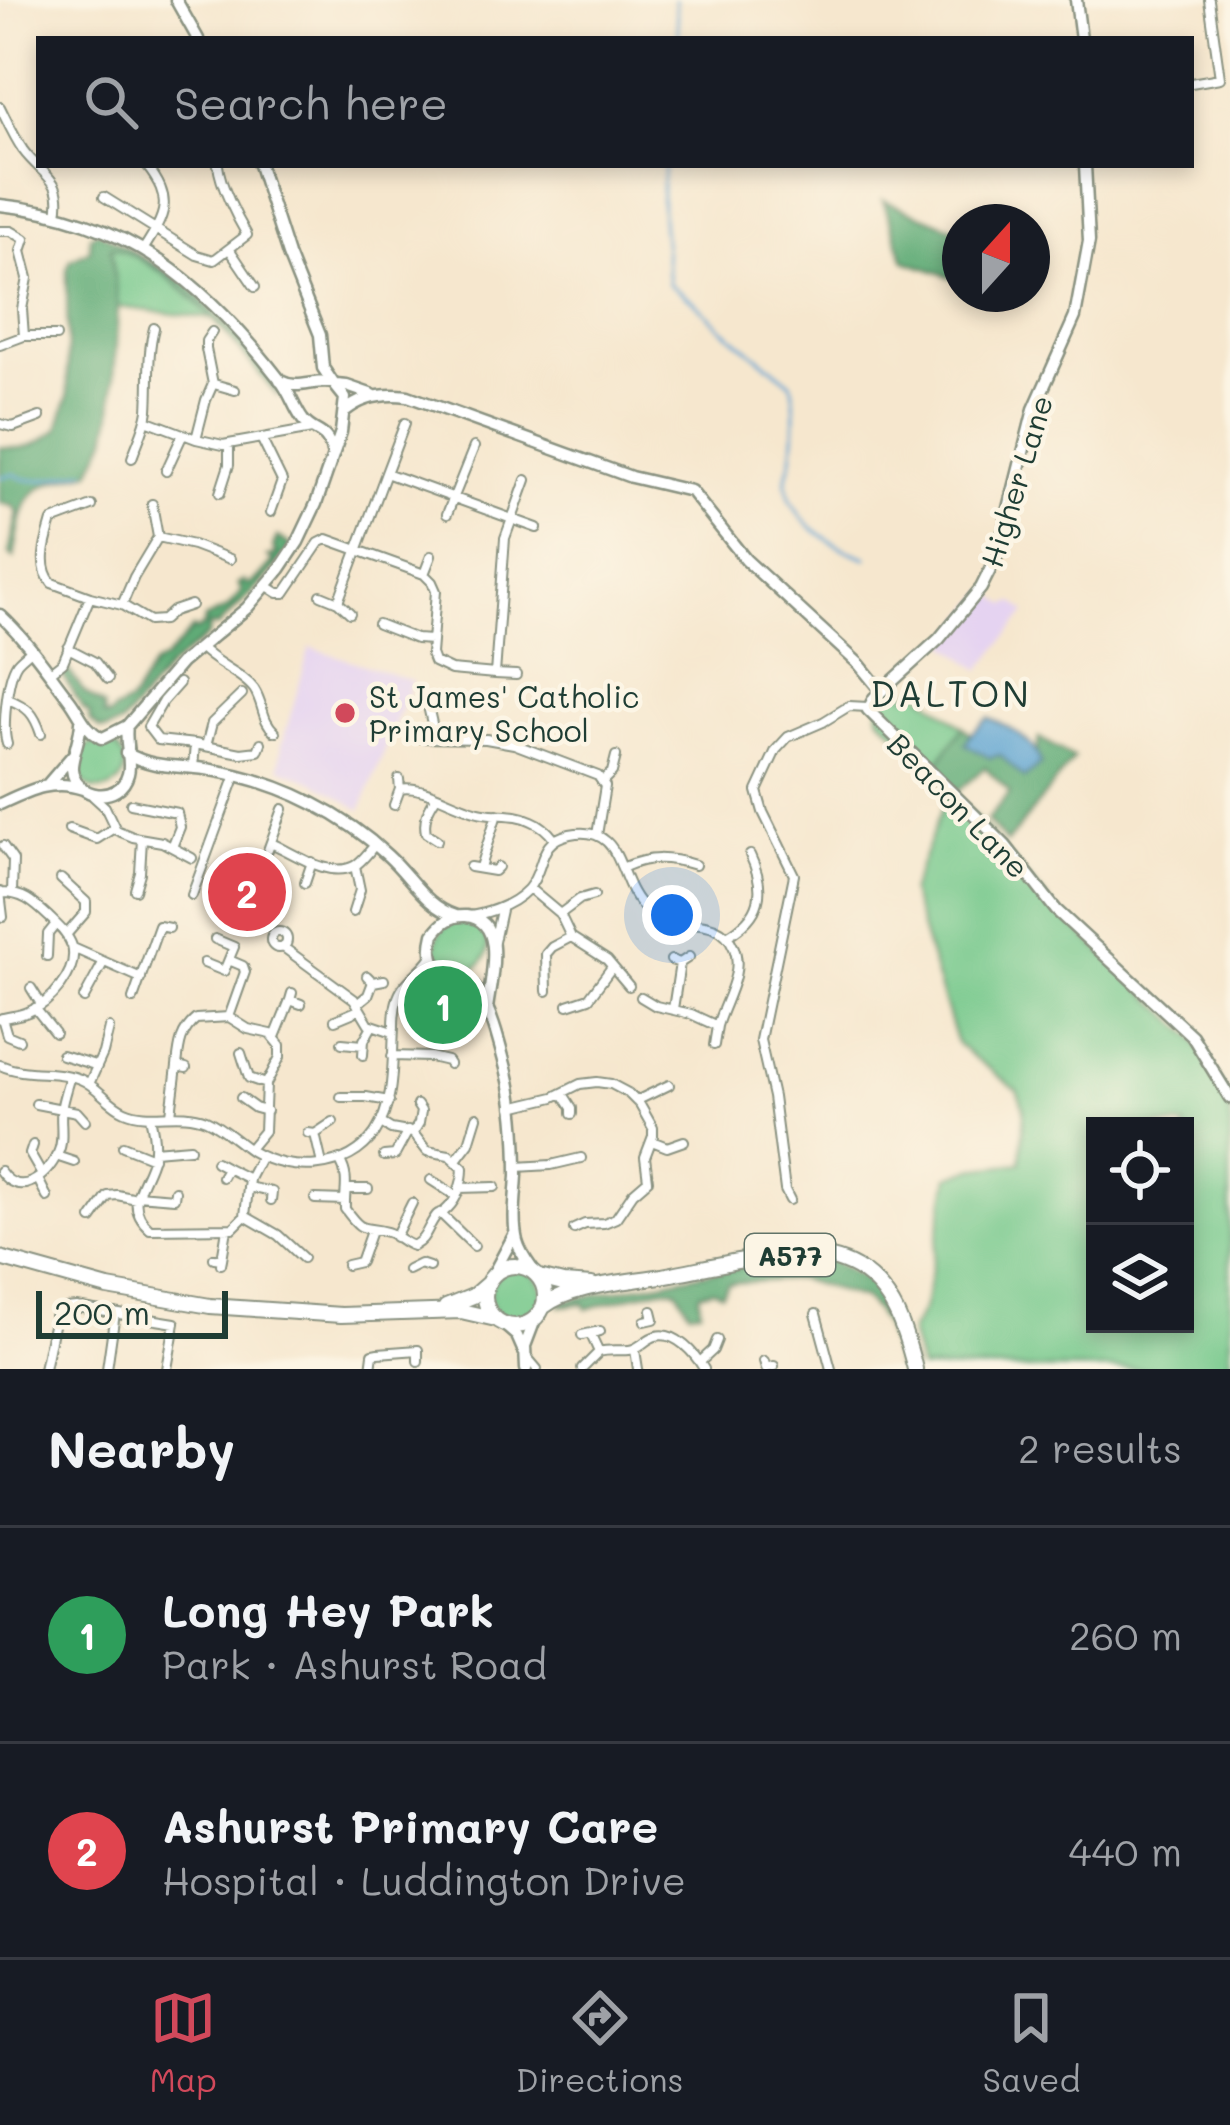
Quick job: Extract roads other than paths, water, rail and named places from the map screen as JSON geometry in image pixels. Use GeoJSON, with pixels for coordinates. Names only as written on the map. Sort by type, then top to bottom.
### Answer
{"type":"FeatureCollection","features":[{"type":"Feature","properties":{"kind":"main road","name":"A577"},"geometry":{"type":"LineString","coordinates":[[4,1259],[150,1297],[247,1310],[340,1315],[473,1312],[518,1326],[556,1298],[603,1286],[777,1256],[814,1255],[859,1269],[881,1288],[899,1316],[915,1369]]}},
{"type":"Feature","properties":{"kind":"main road","name":"A577"},"geometry":{"type":"LineString","coordinates":[[438,1310],[472,1295],[497,1272],[512,1266],[563,1283],[603,1286]]}},
{"type":"Feature","properties":{"kind":"main road"},"geometry":{"type":"LineString","coordinates":[[537,1275],[545,1292],[540,1312]]}},
{"type":"Feature","properties":{"kind":"main road"},"geometry":{"type":"LineString","coordinates":[[490,1280],[486,1302],[499,1321]]}},
{"type":"Feature","properties":{"kind":"street"},"geometry":{"type":"LineString","coordinates":[[176,0],[196,36]]}},
{"type":"Feature","properties":{"kind":"street"},"geometry":{"type":"LineString","coordinates":[[1076,0],[1082,36]]}},
{"type":"Feature","properties":{"kind":"street"},"geometry":{"type":"LineString","coordinates":[[1194,82],[1220,78],[1209,0]]}},
{"type":"Feature","properties":{"kind":"street"},"geometry":{"type":"LineString","coordinates":[[1,112],[36,164]]}},
{"type":"Feature","properties":{"kind":"street"},"geometry":{"type":"LineString","coordinates":[[40,168],[55,184],[60,198],[57,214]]}},
{"type":"Feature","properties":{"kind":"street"},"geometry":{"type":"LineString","coordinates":[[143,250],[164,211],[165,197],[148,168]]}},
{"type":"Feature","properties":{"kind":"street"},"geometry":{"type":"LineString","coordinates":[[104,196],[206,260],[214,260],[247,235],[234,214],[218,168]]}},
{"type":"Feature","properties":{"kind":"street"},"geometry":{"type":"LineString","coordinates":[[48,784],[78,749],[127,725],[153,693],[267,586],[307,525],[332,455],[345,398],[322,362],[320,335],[260,168]]}},
{"type":"Feature","properties":{"kind":"street","name":"Higher Lane"},"geometry":{"type":"LineString","coordinates":[[881,691],[939,639],[981,588],[997,556],[1034,409],[1075,317],[1089,241],[1085,168]]}},
{"type":"Feature","properties":{"kind":"street"},"geometry":{"type":"LineString","coordinates":[[0,205],[57,214],[100,229],[169,266],[202,293],[280,380],[304,422],[328,438],[332,455]]}},
{"type":"Feature","properties":{"kind":"street"},"geometry":{"type":"LineString","coordinates":[[5,231],[25,239],[21,251],[28,278],[22,309],[24,336]]}},
{"type":"Feature","properties":{"kind":"street"},"geometry":{"type":"LineString","coordinates":[[230,250],[255,287]]}},
{"type":"Feature","properties":{"kind":"street"},"geometry":{"type":"LineString","coordinates":[[132,459],[146,420],[153,328]]}},
{"type":"Feature","properties":{"kind":"street"},"geometry":{"type":"LineString","coordinates":[[196,439],[213,384],[206,341],[213,332]]}},
{"type":"Feature","properties":{"kind":"street"},"geometry":{"type":"LineString","coordinates":[[0,345],[24,336],[56,336]]}},
{"type":"Feature","properties":{"kind":"street"},"geometry":{"type":"LineString","coordinates":[[287,432],[300,396],[322,362]]}},
{"type":"Feature","properties":{"kind":"street"},"geometry":{"type":"LineString","coordinates":[[280,380],[294,386],[334,384]]}},
{"type":"Feature","properties":{"kind":"street"},"geometry":{"type":"LineString","coordinates":[[213,384],[236,390]]}},
{"type":"Feature","properties":{"kind":"street","name":"Beacon Lane"},"geometry":{"type":"LineString","coordinates":[[334,384],[380,396],[408,396],[631,477],[691,490],[737,551],[859,664],[881,691],[868,707],[873,717],[1005,845],[1056,910],[1192,1036],[1230,1098]]}},
{"type":"Feature","properties":{"kind":"street"},"geometry":{"type":"LineString","coordinates":[[146,420],[196,439],[230,445],[332,427],[362,400],[380,396]]}},
{"type":"Feature","properties":{"kind":"street"},"geometry":{"type":"LineString","coordinates":[[0,424],[13,428],[40,417]]}},
{"type":"Feature","properties":{"kind":"street"},"geometry":{"type":"LineString","coordinates":[[338,602],[386,473],[396,432],[405,423]]}},
{"type":"Feature","properties":{"kind":"street"},"geometry":{"type":"LineString","coordinates":[[165,471],[183,434]]}},
{"type":"Feature","properties":{"kind":"street"},"geometry":{"type":"LineString","coordinates":[[262,440],[281,477],[270,512]]}},
{"type":"Feature","properties":{"kind":"street"},"geometry":{"type":"LineString","coordinates":[[220,493],[230,445]]}},
{"type":"Feature","properties":{"kind":"street"},"geometry":{"type":"LineString","coordinates":[[447,514],[473,446]]}},
{"type":"Feature","properties":{"kind":"street"},"geometry":{"type":"LineString","coordinates":[[386,473],[537,528]]}},
{"type":"Feature","properties":{"kind":"street"},"geometry":{"type":"LineString","coordinates":[[495,674],[505,607],[505,538],[527,487]]}},
{"type":"Feature","properties":{"kind":"street"},"geometry":{"type":"LineString","coordinates":[[122,605],[158,537],[152,504]]}},
{"type":"Feature","properties":{"kind":"street"},"geometry":{"type":"LineString","coordinates":[[92,506],[52,520],[43,566],[52,584],[122,605],[149,621],[190,605]]}},
{"type":"Feature","properties":{"kind":"street"},"geometry":{"type":"LineString","coordinates":[[158,537],[230,559]]}},
{"type":"Feature","properties":{"kind":"street"},"geometry":{"type":"LineString","coordinates":[[267,586],[285,593],[324,540],[358,549],[424,574],[432,582],[436,591],[432,658],[442,667],[516,676]]}},
{"type":"Feature","properties":{"kind":"street"},"geometry":{"type":"LineString","coordinates":[[424,574],[431,556]]}},
{"type":"Feature","properties":{"kind":"street"},"geometry":{"type":"LineString","coordinates":[[321,596],[350,613]]}},
{"type":"Feature","properties":{"kind":"street"},"geometry":{"type":"LineString","coordinates":[[49,673],[61,665],[90,597]]}},
{"type":"Feature","properties":{"kind":"street"},"geometry":{"type":"LineString","coordinates":[[0,615],[32,649],[90,731],[153,766]]}},
{"type":"Feature","properties":{"kind":"street"},"geometry":{"type":"LineString","coordinates":[[383,630],[432,640]]}},
{"type":"Feature","properties":{"kind":"street"},"geometry":{"type":"LineString","coordinates":[[210,640],[212,660],[251,686],[267,709],[267,724],[275,733]]}},
{"type":"Feature","properties":{"kind":"street"},"geometry":{"type":"LineString","coordinates":[[68,648],[95,662],[108,679]]}},
{"type":"Feature","properties":{"kind":"street"},"geometry":{"type":"LineString","coordinates":[[8,748],[2,729],[12,674],[32,649]]}},
{"type":"Feature","properties":{"kind":"street"},"geometry":{"type":"LineString","coordinates":[[178,682],[151,720],[149,729],[158,740],[250,753],[261,742]]}},
{"type":"Feature","properties":{"kind":"street"},"geometry":{"type":"LineString","coordinates":[[193,768],[212,724],[242,694]]}},
{"type":"Feature","properties":{"kind":"street"},"geometry":{"type":"LineString","coordinates":[[8,700],[26,706],[41,734]]}},
{"type":"Feature","properties":{"kind":"street"},"geometry":{"type":"LineString","coordinates":[[790,1201],[760,1040],[794,875],[757,797],[776,750],[788,737],[853,705],[868,707]]}},
{"type":"Feature","properties":{"kind":"street"},"geometry":{"type":"LineString","coordinates":[[428,706],[435,737]]}},
{"type":"Feature","properties":{"kind":"street"},"geometry":{"type":"LineString","coordinates":[[81,721],[74,776],[105,807],[113,828]]}},
{"type":"Feature","properties":{"kind":"street"},"geometry":{"type":"LineString","coordinates":[[109,816],[129,762],[127,725]]}},
{"type":"Feature","properties":{"kind":"street"},"geometry":{"type":"LineString","coordinates":[[420,738],[514,744],[598,776],[605,786],[597,835]]}},
{"type":"Feature","properties":{"kind":"street"},"geometry":{"type":"LineString","coordinates":[[602,782],[612,772],[616,757]]}},
{"type":"Feature","properties":{"kind":"street"},"geometry":{"type":"LineString","coordinates":[[1,804],[48,784],[106,795],[136,772],[153,766],[236,775],[317,806],[375,845],[426,898],[487,926],[494,942]]}},
{"type":"Feature","properties":{"kind":"street"},"geometry":{"type":"LineString","coordinates":[[192,895],[236,775]]}},
{"type":"Feature","properties":{"kind":"street"},"geometry":{"type":"LineString","coordinates":[[394,805],[399,784],[481,813],[521,817],[547,830],[554,839]]}},
{"type":"Feature","properties":{"kind":"street"},"geometry":{"type":"LineString","coordinates":[[436,797],[424,824],[426,833],[437,841]]}},
{"type":"Feature","properties":{"kind":"street"},"geometry":{"type":"LineString","coordinates":[[131,804],[183,812],[172,847]]}},
{"type":"Feature","properties":{"kind":"street"},"geometry":{"type":"LineString","coordinates":[[284,810],[270,846],[334,869],[355,866],[375,845]]}},
{"type":"Feature","properties":{"kind":"street"},"geometry":{"type":"LineString","coordinates":[[497,814],[475,867],[494,872],[498,867]]}},
{"type":"Feature","properties":{"kind":"street"},"geometry":{"type":"LineString","coordinates":[[67,826],[97,839],[113,828]]}},
{"type":"Feature","properties":{"kind":"street"},"geometry":{"type":"LineString","coordinates":[[113,828],[192,858]]}},
{"type":"Feature","properties":{"kind":"street"},"geometry":{"type":"LineString","coordinates":[[434,934],[443,922],[501,909],[529,888],[554,839],[597,835],[613,848],[631,891],[647,911],[672,922],[710,925],[727,936],[735,949],[737,973],[714,1045]]}},
{"type":"Feature","properties":{"kind":"street"},"geometry":{"type":"LineString","coordinates":[[134,884],[142,838]]}},
{"type":"Feature","properties":{"kind":"street"},"geometry":{"type":"LineString","coordinates":[[3,845],[13,860],[3,917]]}},
{"type":"Feature","properties":{"kind":"street"},"geometry":{"type":"LineString","coordinates":[[727,936],[744,926],[758,902],[761,887],[750,855]]}},
{"type":"Feature","properties":{"kind":"street"},"geometry":{"type":"LineString","coordinates":[[623,867],[655,857],[694,866]]}},
{"type":"Feature","properties":{"kind":"street"},"geometry":{"type":"LineString","coordinates":[[305,883],[312,862]]}},
{"type":"Feature","properties":{"kind":"street"},"geometry":{"type":"LineString","coordinates":[[355,866],[360,890],[355,915]]}},
{"type":"Feature","properties":{"kind":"street"},"geometry":{"type":"LineString","coordinates":[[61,879],[86,902],[86,913],[66,935]]}},
{"type":"Feature","properties":{"kind":"street"},"geometry":{"type":"LineString","coordinates":[[529,888],[560,914],[571,937],[607,960],[629,986]]}},
{"type":"Feature","properties":{"kind":"street"},"geometry":{"type":"LineString","coordinates":[[4,893],[25,896],[56,924],[73,948],[73,961],[56,992],[28,1012],[1,1018],[7,1035],[19,1040]]}},
{"type":"Feature","properties":{"kind":"street"},"geometry":{"type":"LineString","coordinates":[[560,914],[594,895]]}},
{"type":"Feature","properties":{"kind":"street"},"geometry":{"type":"LineString","coordinates":[[0,1066],[70,1076],[89,1084],[127,1113],[208,1120],[261,1156],[283,1163],[340,1161],[359,1152],[381,1123],[389,1101],[398,999],[432,956],[434,934],[426,898]]}},
{"type":"Feature","properties":{"kind":"street"},"geometry":{"type":"LineString","coordinates":[[487,1009],[501,909]]}},
{"type":"Feature","properties":{"kind":"street"},"geometry":{"type":"LineString","coordinates":[[47,956],[48,934],[56,924]]}},
{"type":"Feature","properties":{"kind":"street"},"geometry":{"type":"LineString","coordinates":[[134,999],[159,926],[169,928]]}},
{"type":"Feature","properties":{"kind":"street"},"geometry":{"type":"LineString","coordinates":[[547,991],[545,954],[571,937]]}},
{"type":"Feature","properties":{"kind":"street"},"geometry":{"type":"LineString","coordinates":[[205,963],[224,971],[229,960],[234,947],[215,939]]}},
{"type":"Feature","properties":{"kind":"street"},"geometry":{"type":"LineString","coordinates":[[283,947],[354,999],[372,1026],[393,1032]]}},
{"type":"Feature","properties":{"kind":"street"},"geometry":{"type":"LineString","coordinates":[[73,948],[141,979]]}},
{"type":"Feature","properties":{"kind":"street"},"geometry":{"type":"LineString","coordinates":[[432,956],[443,972],[472,984],[487,1009],[512,1107],[515,1232],[521,1252],[537,1275]]}},
{"type":"Feature","properties":{"kind":"street"},"geometry":{"type":"LineString","coordinates":[[673,1009],[675,962],[689,957]]}},
{"type":"Feature","properties":{"kind":"street"},"geometry":{"type":"LineString","coordinates":[[229,960],[245,972],[229,1017]]}},
{"type":"Feature","properties":{"kind":"street"},"geometry":{"type":"LineString","coordinates":[[459,979],[478,975],[492,960]]}},
{"type":"Feature","properties":{"kind":"street"},"geometry":{"type":"LineString","coordinates":[[84,998],[104,963]]}},
{"type":"Feature","properties":{"kind":"street"},"geometry":{"type":"LineString","coordinates":[[575,1006],[589,998],[612,967]]}},
{"type":"Feature","properties":{"kind":"street"},"geometry":{"type":"LineString","coordinates":[[413,978],[443,972]]}},
{"type":"Feature","properties":{"kind":"street"},"geometry":{"type":"LineString","coordinates":[[334,1023],[358,1007],[375,979]]}},
{"type":"Feature","properties":{"kind":"street"},"geometry":{"type":"LineString","coordinates":[[31,988],[55,1033]]}},
{"type":"Feature","properties":{"kind":"street"},"geometry":{"type":"LineString","coordinates":[[274,1036],[291,996],[301,1004]]}},
{"type":"Feature","properties":{"kind":"street"},"geometry":{"type":"LineString","coordinates":[[641,997],[717,1026]]}},
{"type":"Feature","properties":{"kind":"street"},"geometry":{"type":"LineString","coordinates":[[171,1114],[182,1067],[182,1035],[190,1024],[206,1017],[229,1017],[248,1029],[267,1032],[280,1046],[280,1057],[266,1084],[264,1131],[249,1149]]}},
{"type":"Feature","properties":{"kind":"street"},"geometry":{"type":"LineString","coordinates":[[342,1043],[363,1050],[372,1026]]}},
{"type":"Feature","properties":{"kind":"street"},"geometry":{"type":"LineString","coordinates":[[89,1084],[109,1028]]}},
{"type":"Feature","properties":{"kind":"street"},"geometry":{"type":"LineString","coordinates":[[241,1053],[249,1078],[266,1084]]}},
{"type":"Feature","properties":{"kind":"street"},"geometry":{"type":"LineString","coordinates":[[62,1055],[95,1065]]}},
{"type":"Feature","properties":{"kind":"street"},"geometry":{"type":"LineString","coordinates":[[392,1056],[437,1058],[449,1064]]}},
{"type":"Feature","properties":{"kind":"street"},"geometry":{"type":"LineString","coordinates":[[0,1171],[6,1185],[30,1185],[56,1156],[70,1076]]}},
{"type":"Feature","properties":{"kind":"street"},"geometry":{"type":"LineString","coordinates":[[512,1107],[597,1082],[628,1093],[651,1123],[652,1141],[645,1156],[652,1181],[633,1192],[616,1218],[574,1229]]}},
{"type":"Feature","properties":{"kind":"street"},"geometry":{"type":"LineString","coordinates":[[636,1101],[669,1085]]}},
{"type":"Feature","properties":{"kind":"street"},"geometry":{"type":"LineString","coordinates":[[563,1094],[572,1114]]}},
{"type":"Feature","properties":{"kind":"street"},"geometry":{"type":"LineString","coordinates":[[341,1097],[389,1101]]}},
{"type":"Feature","properties":{"kind":"street"},"geometry":{"type":"LineString","coordinates":[[242,1098],[266,1112]]}},
{"type":"Feature","properties":{"kind":"street"},"geometry":{"type":"LineString","coordinates":[[36,1104],[77,1112],[86,1120]]}},
{"type":"Feature","properties":{"kind":"street"},"geometry":{"type":"LineString","coordinates":[[384,1156],[395,1155],[422,1108]]}},
{"type":"Feature","properties":{"kind":"street"},"geometry":{"type":"LineString","coordinates":[[150,1117],[153,1154],[137,1197],[141,1221],[150,1228],[233,1228],[245,1216],[248,1183],[261,1156]]}},
{"type":"Feature","properties":{"kind":"street"},"geometry":{"type":"LineString","coordinates":[[456,1160],[469,1143],[477,1117]]}},
{"type":"Feature","properties":{"kind":"street"},"geometry":{"type":"LineString","coordinates":[[322,1164],[312,1133],[333,1122]]}},
{"type":"Feature","properties":{"kind":"street"},"geometry":{"type":"LineString","coordinates":[[381,1123],[411,1132],[427,1151],[444,1153],[463,1168],[458,1192],[448,1208],[435,1216],[425,1238],[413,1246]]}},
{"type":"Feature","properties":{"kind":"street"},"geometry":{"type":"LineString","coordinates":[[652,1141],[667,1147],[687,1140]]}},
{"type":"Feature","properties":{"kind":"street"},"geometry":{"type":"LineString","coordinates":[[33,1144],[30,1154],[47,1197]]}},
{"type":"Feature","properties":{"kind":"street"},"geometry":{"type":"LineString","coordinates":[[123,1146],[153,1154],[185,1152]]}},
{"type":"Feature","properties":{"kind":"street"},"geometry":{"type":"LineString","coordinates":[[56,1156],[74,1162]]}},
{"type":"Feature","properties":{"kind":"street"},"geometry":{"type":"LineString","coordinates":[[517,1166],[584,1159]]}},
{"type":"Feature","properties":{"kind":"street"},"geometry":{"type":"LineString","coordinates":[[340,1161],[346,1172],[345,1209],[365,1230],[387,1232],[413,1246],[425,1265],[408,1270]]}},
{"type":"Feature","properties":{"kind":"street"},"geometry":{"type":"LineString","coordinates":[[216,1162],[225,1172],[275,1195]]}},
{"type":"Feature","properties":{"kind":"street"},"geometry":{"type":"LineString","coordinates":[[430,1180],[458,1192],[496,1186]]}},
{"type":"Feature","properties":{"kind":"street"},"geometry":{"type":"LineString","coordinates":[[320,1202],[370,1189]]}},
{"type":"Feature","properties":{"kind":"street"},"geometry":{"type":"LineString","coordinates":[[92,1219],[108,1196],[174,1198],[175,1191]]}},
{"type":"Feature","properties":{"kind":"street"},"geometry":{"type":"LineString","coordinates":[[395,1237],[412,1201]]}},
{"type":"Feature","properties":{"kind":"street"},"geometry":{"type":"LineString","coordinates":[[440,1213],[474,1246]]}},
{"type":"Feature","properties":{"kind":"street"},"geometry":{"type":"LineString","coordinates":[[245,1216],[278,1235],[290,1253],[303,1258]]}},
{"type":"Feature","properties":{"kind":"street"},"geometry":{"type":"LineString","coordinates":[[142,1240],[150,1228]]}},
{"type":"Feature","properties":{"kind":"street"},"geometry":{"type":"LineString","coordinates":[[219,1260],[227,1229]]}},
{"type":"Feature","properties":{"kind":"street"},"geometry":{"type":"LineString","coordinates":[[347,1265],[360,1262],[371,1231]]}},
{"type":"Feature","properties":{"kind":"street"},"geometry":{"type":"LineString","coordinates":[[490,1280],[515,1232]]}},
{"type":"Feature","properties":{"kind":"street"},"geometry":{"type":"LineString","coordinates":[[44,1369],[52,1322],[58,1313],[76,1307],[175,1323],[167,1369]]}},
{"type":"Feature","properties":{"kind":"street"},"geometry":{"type":"LineString","coordinates":[[526,1369],[528,1336],[540,1312]]}},
{"type":"Feature","properties":{"kind":"street"},"geometry":{"type":"LineString","coordinates":[[107,1369],[115,1313]]}},
{"type":"Feature","properties":{"kind":"street"},"geometry":{"type":"LineString","coordinates":[[816,1314],[831,1369]]}},
{"type":"Feature","properties":{"kind":"street"},"geometry":{"type":"LineString","coordinates":[[650,1317],[657,1336]]}},
{"type":"Feature","properties":{"kind":"street"},"geometry":{"type":"LineString","coordinates":[[499,1321],[517,1336],[537,1369]]}},
{"type":"Feature","properties":{"kind":"street"},"geometry":{"type":"LineString","coordinates":[[591,1334],[598,1352]]}},
{"type":"Feature","properties":{"kind":"street"},"geometry":{"type":"LineString","coordinates":[[582,1369],[598,1352],[635,1350],[657,1336],[676,1340],[702,1365],[720,1338]]}},
{"type":"Feature","properties":{"kind":"street"},"geometry":{"type":"LineString","coordinates":[[371,1369],[373,1354],[378,1353],[418,1350],[418,1361]]}},
{"type":"Feature","properties":{"kind":"street"},"geometry":{"type":"LineString","coordinates":[[635,1350],[638,1369]]}},
{"type":"Feature","properties":{"kind":"water"},"geometry":{"type":"Polygon","coordinates":[[[988,718],[1027,741],[1041,764],[1024,778],[1000,755],[990,758],[965,744],[988,718]]]}},
{"type":"Feature","properties":{"kind":"waterway"},"geometry":{"type":"LineString","coordinates":[[675,0],[679,36]]}},
{"type":"Feature","properties":{"kind":"waterway"},"geometry":{"type":"LineString","coordinates":[[665,168],[662,210],[669,284],[791,383],[795,430],[787,475],[791,499],[817,532],[867,558]]}},
{"type":"Feature","properties":{"kind":"waterway"},"geometry":{"type":"LineString","coordinates":[[0,477],[14,474],[40,480],[87,471]]}},
{"type":"Feature","properties":{"kind":"place","name":"St James' Catholic Primary School"},"geometry":{"type":"Point","coordinates":[345,713]}},
{"type":"Feature","properties":{"kind":"place","name":"Ashurst Primary Care"},"geometry":{"type":"Point","coordinates":[247,892]}},
{"type":"Feature","properties":{"kind":"place","name":"Long Hey Park"},"geometry":{"type":"Point","coordinates":[443,1005]}},
{"type":"Feature","properties":{"kind":"district","name":"DALTON"},"geometry":{"type":"Point","coordinates":[951,692]}}]}
